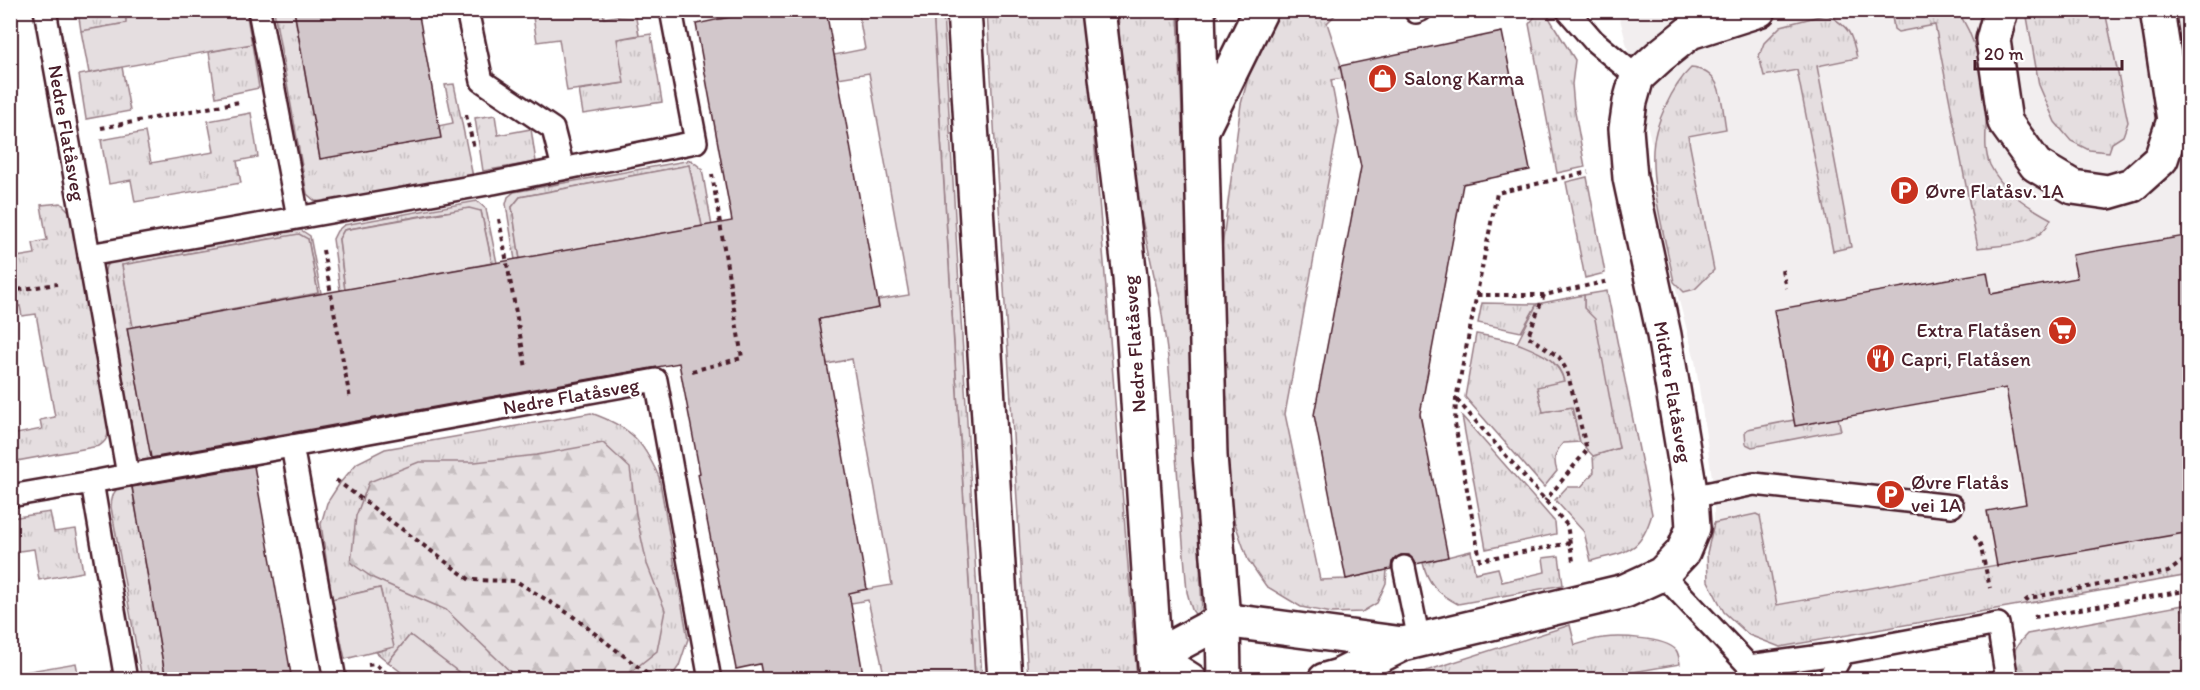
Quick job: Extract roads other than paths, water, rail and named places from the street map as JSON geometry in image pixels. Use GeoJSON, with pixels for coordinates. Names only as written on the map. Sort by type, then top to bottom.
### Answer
{"type":"FeatureCollection","features":[{"type":"Feature","properties":{"kind":"street"},"geometry":{"type":"LineString","coordinates":[[964,10],[1005,680]]}},
{"type":"Feature","properties":{"kind":"street","name":"Nedre Flatåsveg"},"geometry":{"type":"LineString","coordinates":[[1098,10],[1130,277],[1155,668]]}},
{"type":"Feature","properties":{"kind":"street"},"geometry":{"type":"LineString","coordinates":[[1198,10],[1210,456],[1223,620],[1224,680]]}},
{"type":"Feature","properties":{"kind":"street"},"geometry":{"type":"LineString","coordinates":[[1201,132],[1261,10]]}},
{"type":"Feature","properties":{"kind":"street"},"geometry":{"type":"LineString","coordinates":[[1637,77],[1690,32],[1759,10]]}},
{"type":"Feature","properties":{"kind":"street"},"geometry":{"type":"LineString","coordinates":[[2001,10],[1993,40],[2005,122],[2036,165],[2073,187],[2108,192],[2132,185],[2161,159],[2174,120],[2157,10]]}},
{"type":"Feature","properties":{"kind":"street","name":"Midtre Flatåsveg"},"geometry":{"type":"LineString","coordinates":[[1325,680],[1339,676],[1411,642],[1625,591],[1662,574],[1683,552],[1693,528],[1691,497],[1665,335],[1630,178],[1626,129],[1637,77]]}},
{"type":"Feature","properties":{"kind":"street"},"geometry":{"type":"LineString","coordinates":[[1155,668],[1223,620]]}},
{"type":"Feature","properties":{"kind":"street","name":"Midtre Flatåsveg"},"geometry":{"type":"LineString","coordinates":[[1223,620],[1411,642]]}},
{"type":"Feature","properties":{"kind":"street"},"geometry":{"type":"LineString","coordinates":[[1155,668],[1190,680]]}},
{"type":"Feature","properties":{"kind":"lane","name":"Nedre Flatåsveg"},"geometry":{"type":"LineString","coordinates":[[45,10],[128,475]]}},
{"type":"Feature","properties":{"kind":"lane"},"geometry":{"type":"LineString","coordinates":[[259,10],[275,96],[307,215]]}},
{"type":"Feature","properties":{"kind":"lane"},"geometry":{"type":"LineString","coordinates":[[467,10],[482,81],[553,129],[562,168]]}},
{"type":"Feature","properties":{"kind":"lane"},"geometry":{"type":"LineString","coordinates":[[89,255],[493,183],[696,142],[671,10]]}},
{"type":"Feature","properties":{"kind":"lane"},"geometry":{"type":"LineString","coordinates":[[1567,10],[1594,41],[1637,77]]}},
{"type":"Feature","properties":{"kind":"lane","name":"Nedre Flatåsveg"},"geometry":{"type":"LineString","coordinates":[[10,496],[656,380],[710,680]]}},
{"type":"Feature","properties":{"kind":"lane"},"geometry":{"type":"LineString","coordinates":[[292,446],[335,680]]}},
{"type":"Feature","properties":{"kind":"lane"},"geometry":{"type":"LineString","coordinates":[[92,482],[126,680]]}},
{"type":"Feature","properties":{"kind":"lane"},"geometry":{"type":"LineString","coordinates":[[1691,497],[1754,484],[1952,506]]}},
{"type":"Feature","properties":{"kind":"lane"},"geometry":{"type":"LineString","coordinates":[[1404,567],[1411,642]]}},
{"type":"Feature","properties":{"kind":"lane"},"geometry":{"type":"LineString","coordinates":[[1662,574],[1749,666],[1843,653],[1998,624],[2007,680]]}},
{"type":"Feature","properties":{"kind":"lane"},"geometry":{"type":"LineString","coordinates":[[1828,680],[1843,653]]}},
{"type":"Feature","properties":{"kind":"place","name":"Salong Karma"},"geometry":{"type":"Point","coordinates":[1383,78]}},
{"type":"Feature","properties":{"kind":"place","name":"Øvre Flatåsv. 1A"},"geometry":{"type":"Point","coordinates":[1904,191]}},
{"type":"Feature","properties":{"kind":"place","name":"Extra Flatåsen"},"geometry":{"type":"Point","coordinates":[2062,330]}},
{"type":"Feature","properties":{"kind":"place","name":"Capri, Flatåsen"},"geometry":{"type":"Point","coordinates":[1880,359]}},
{"type":"Feature","properties":{"kind":"place","name":"Øvre Flatås vei 1A"},"geometry":{"type":"Point","coordinates":[1890,494]}}]}
